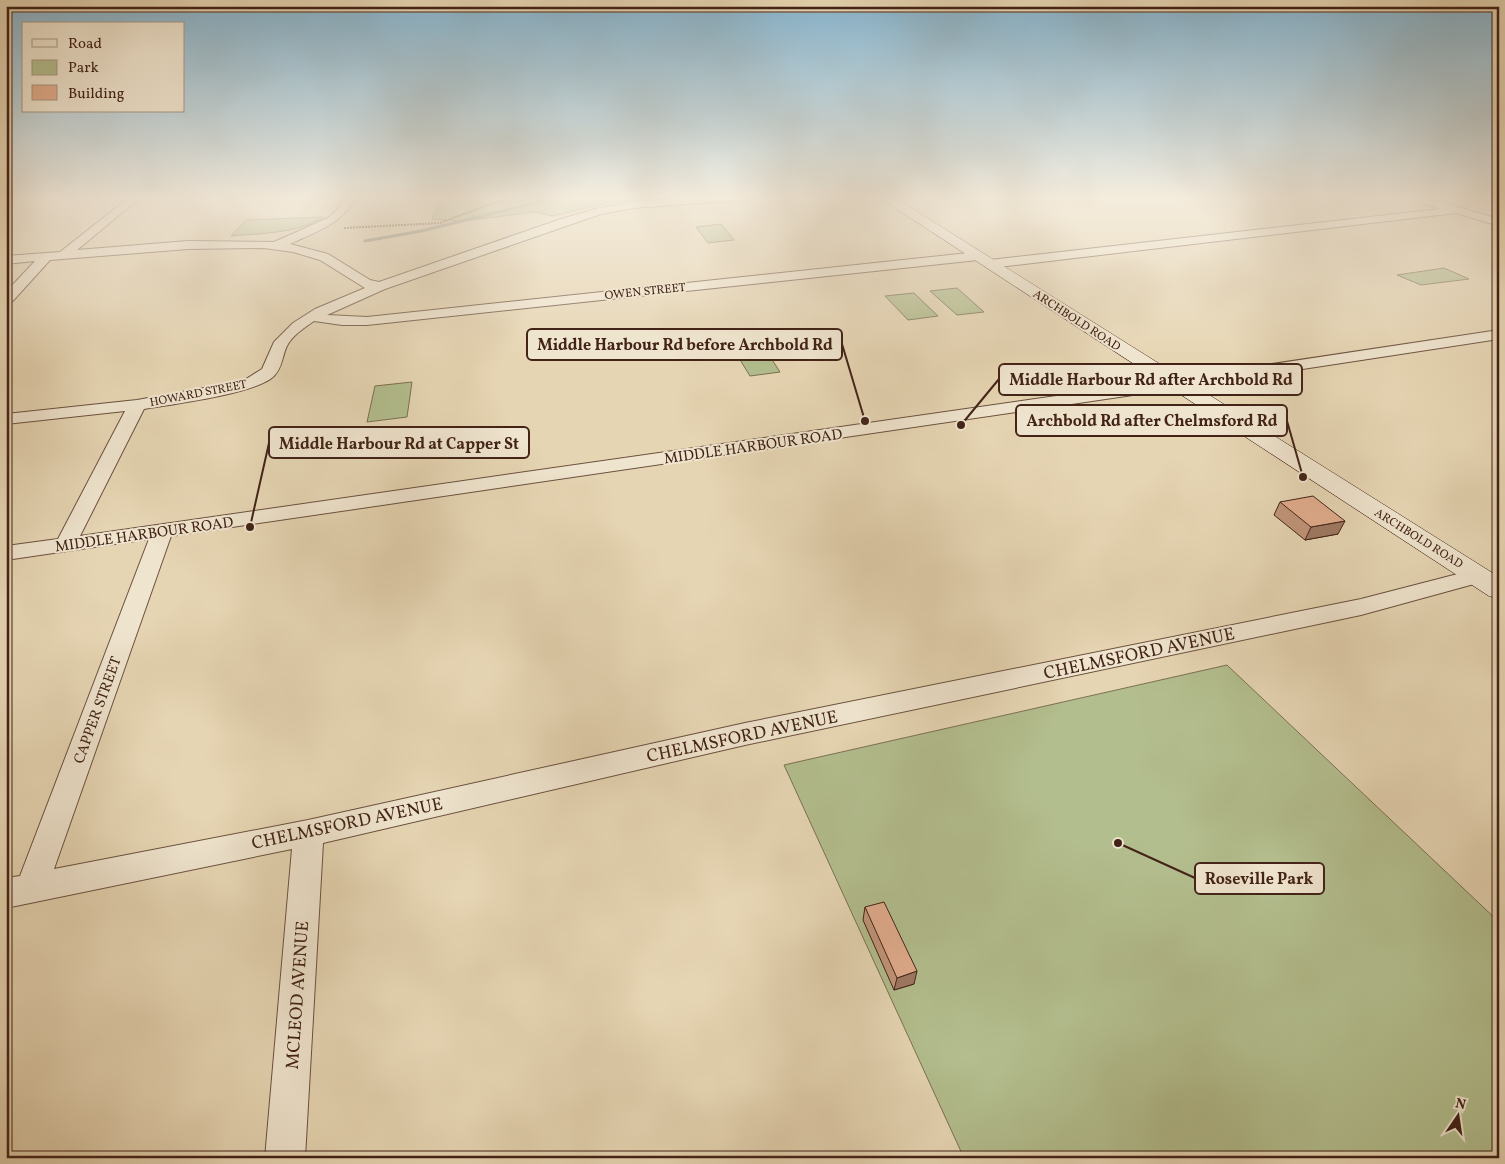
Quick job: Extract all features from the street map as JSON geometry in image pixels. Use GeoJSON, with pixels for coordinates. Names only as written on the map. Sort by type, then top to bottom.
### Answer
{"type":"FeatureCollection","features":[{"type":"Feature","properties":{"kind":"main road","name":"ARCHBOLD ROAD"},"geometry":{"type":"LineString","coordinates":[[969,250],[1488,583]]}},
{"type":"Feature","properties":{"kind":"street"},"geometry":{"type":"LineString","coordinates":[[64,255],[70,250]]}},
{"type":"Feature","properties":{"kind":"street"},"geometry":{"type":"LineString","coordinates":[[6,260],[125,250]]}},
{"type":"Feature","properties":{"kind":"street"},"geometry":{"type":"LineString","coordinates":[[298,250],[324,257],[366,284],[380,286]]}},
{"type":"Feature","properties":{"kind":"street","name":"HOWARD STREET"},"geometry":{"type":"LineString","coordinates":[[6,419],[137,405],[231,389],[257,381],[274,367],[279,346],[287,335],[313,317],[380,286],[482,250]]}},
{"type":"Feature","properties":{"kind":"street","name":"OWEN STREET"},"geometry":{"type":"LineString","coordinates":[[313,317],[332,320],[367,321],[1076,250]]}},
{"type":"Feature","properties":{"kind":"street"},"geometry":{"type":"LineString","coordinates":[[6,300],[46,257]]}},
{"type":"Feature","properties":{"kind":"street","name":"MIDDLE HARBOUR ROAD"},"geometry":{"type":"LineString","coordinates":[[6,553],[162,532],[1499,334]]}},
{"type":"Feature","properties":{"kind":"street"},"geometry":{"type":"LineString","coordinates":[[65,545],[137,405]]}},
{"type":"Feature","properties":{"kind":"street","name":"CAPPER STREET"},"geometry":{"type":"LineString","coordinates":[[19,890],[162,532]]}},
{"type":"Feature","properties":{"kind":"street","name":"CHELMSFORD AVENUE"},"geometry":{"type":"LineString","coordinates":[[19,890],[308,833],[746,734],[1361,607],[1488,583]]}},
{"type":"Feature","properties":{"kind":"street","name":"MCLEOD AVENUE"},"geometry":{"type":"LineString","coordinates":[[286,1158],[308,833]]}},
{"type":"Feature","properties":{"kind":"green space"},"geometry":{"type":"Polygon","coordinates":[[[1444,268],[1469,279],[1421,285],[1397,275],[1444,268]]]}},
{"type":"Feature","properties":{"kind":"green space"},"geometry":{"type":"Polygon","coordinates":[[[957,288],[984,312],[957,315],[930,291],[957,288]]]}},
{"type":"Feature","properties":{"kind":"green space"},"geometry":{"type":"Polygon","coordinates":[[[914,293],[938,316],[908,320],[885,296],[914,293]]]}},
{"type":"Feature","properties":{"kind":"green space"},"geometry":{"type":"Polygon","coordinates":[[[760,341],[780,372],[750,376],[731,345],[760,341]]]}},
{"type":"Feature","properties":{"kind":"green space"},"geometry":{"type":"Polygon","coordinates":[[[412,382],[407,417],[367,422],[375,386],[412,382]]]}},
{"type":"Feature","properties":{"kind":"green space"},"geometry":{"type":"Polygon","coordinates":[[[1227,665],[1499,922],[1499,1158],[964,1158],[784,765],[1227,665]]]}},
{"type":"Feature","properties":{"kind":"building"},"geometry":{"type":"Polygon","coordinates":[[[1313,496],[1345,521],[1311,527],[1280,502],[1313,496]]]}},
{"type":"Feature","properties":{"kind":"building"},"geometry":{"type":"Polygon","coordinates":[[[884,902],[917,971],[897,978],[865,907],[884,902]]]}},
{"type":"Feature","properties":{"kind":"place","name":"Middle Harbour Rd before Archbold Rd"},"geometry":{"type":"Point","coordinates":[865,421]}},
{"type":"Feature","properties":{"kind":"place","name":"Middle Harbour Rd after Archbold Rd"},"geometry":{"type":"Point","coordinates":[961,425]}},
{"type":"Feature","properties":{"kind":"place","name":"Archbold Rd after Chelmsford Rd"},"geometry":{"type":"Point","coordinates":[1303,477]}},
{"type":"Feature","properties":{"kind":"place","name":"Middle Harbour Rd at Capper St"},"geometry":{"type":"Point","coordinates":[250,527]}},
{"type":"Feature","properties":{"kind":"place","name":"Roseville Park"},"geometry":{"type":"Point","coordinates":[1118,843]}}]}
